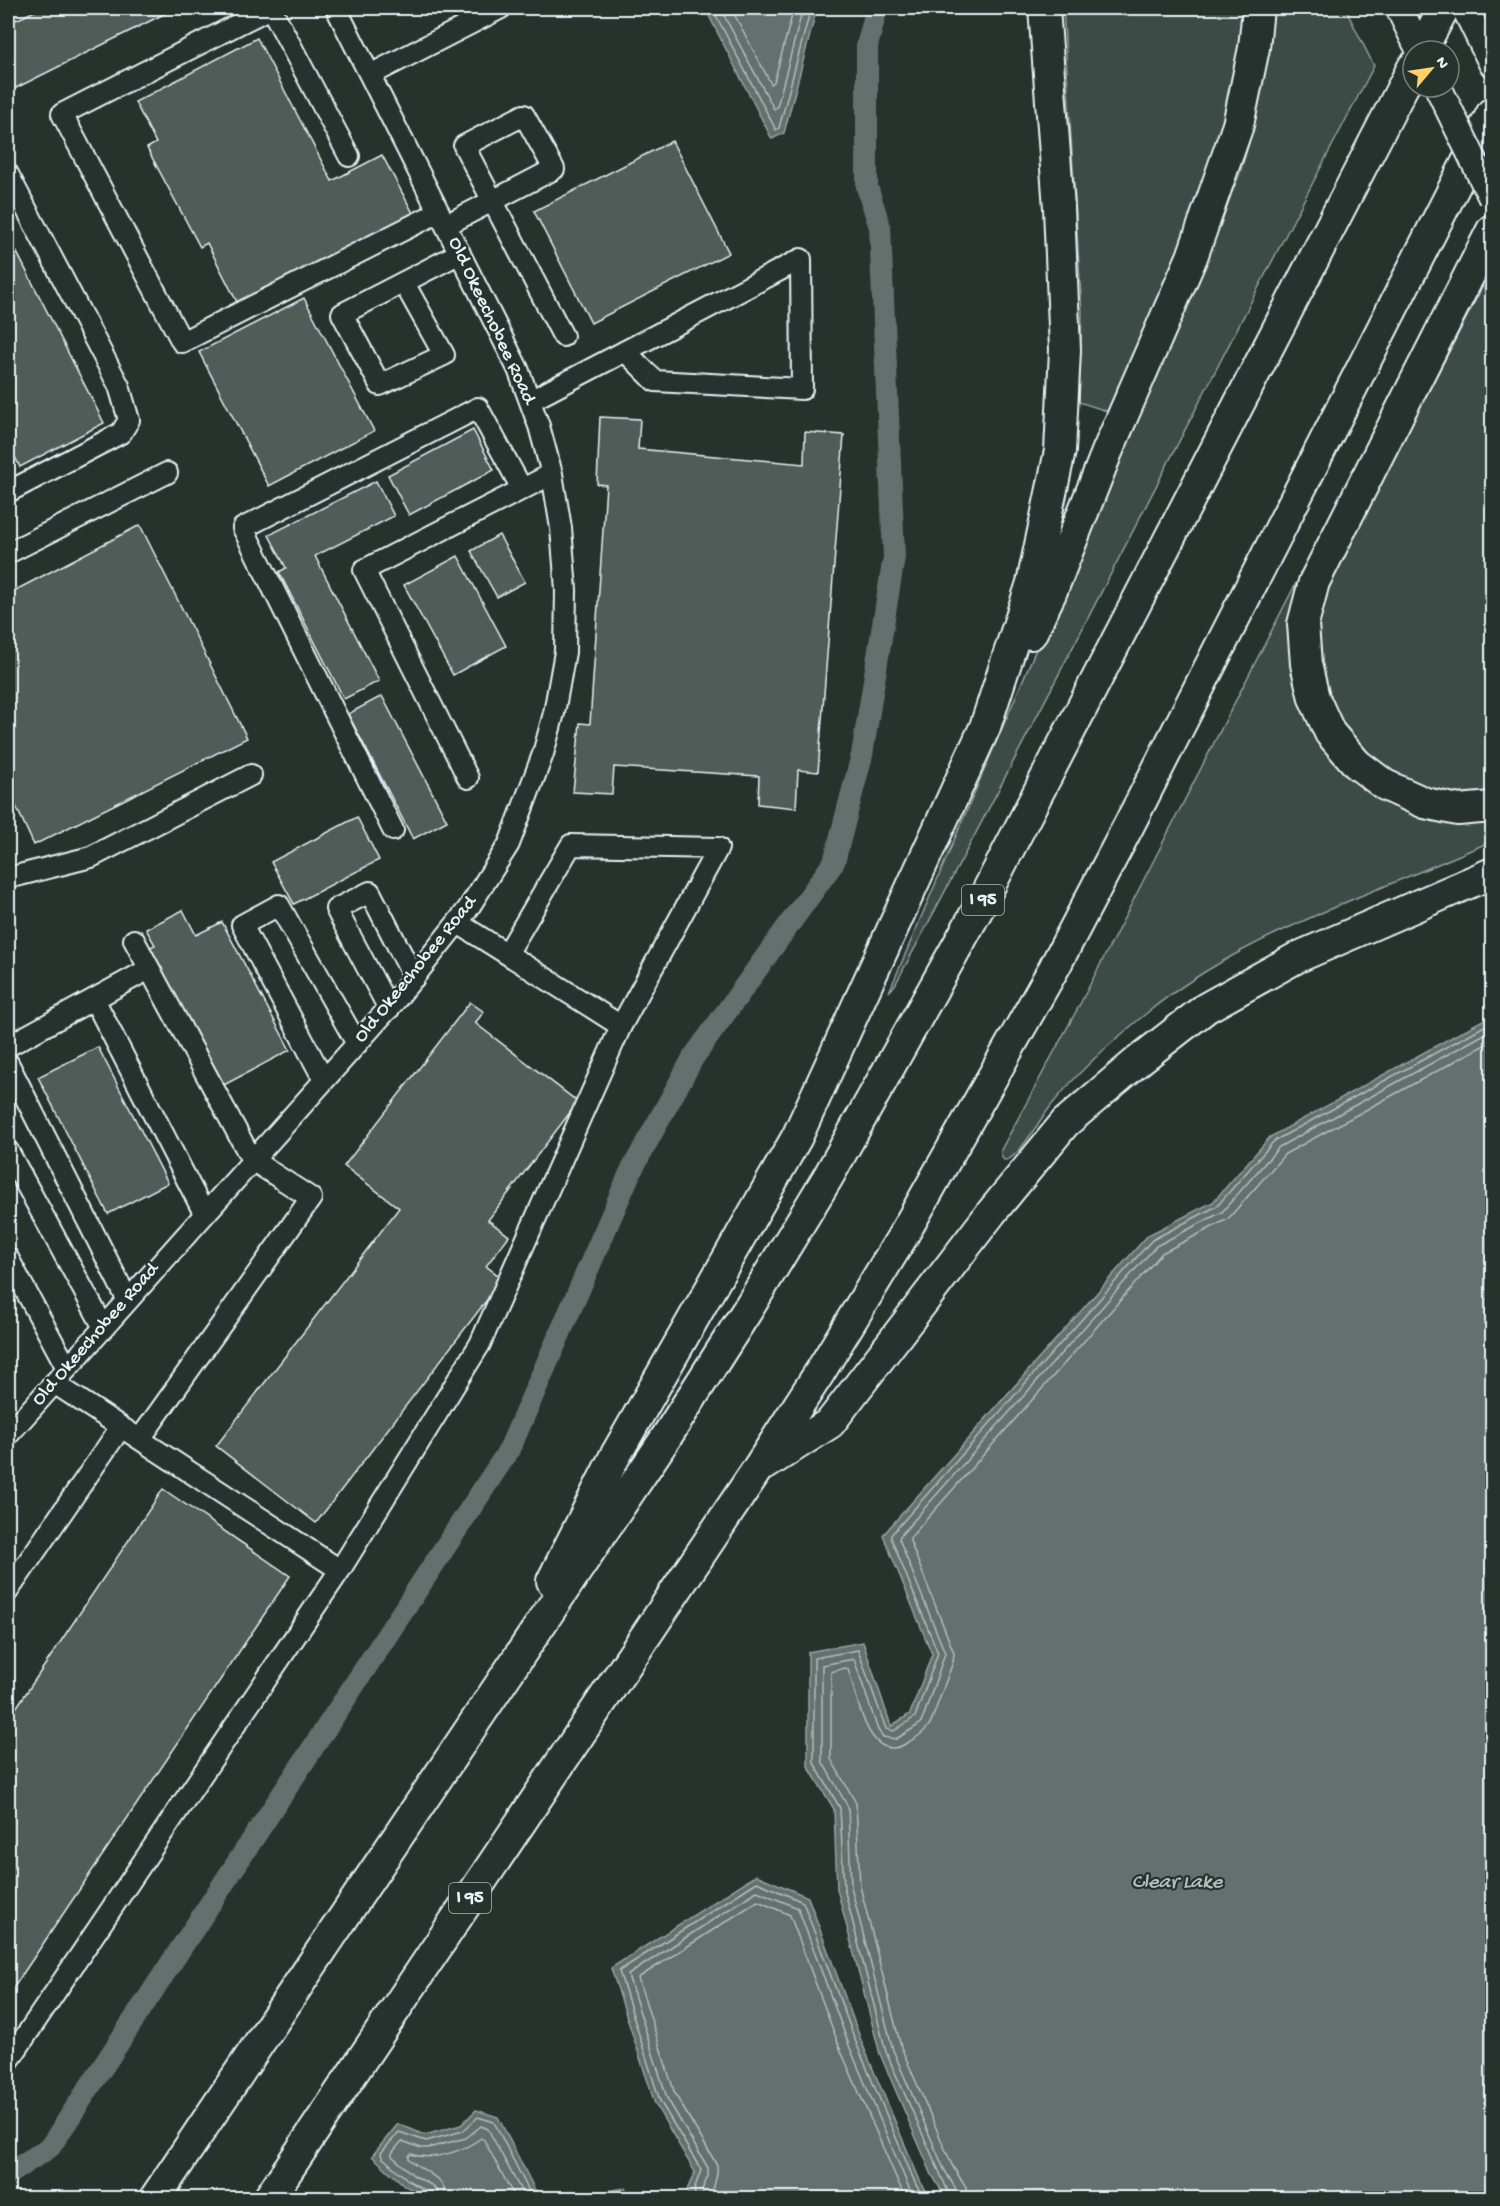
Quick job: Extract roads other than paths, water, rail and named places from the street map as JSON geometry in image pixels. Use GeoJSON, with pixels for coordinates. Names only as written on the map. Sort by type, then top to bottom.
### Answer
{"type":"FeatureCollection","features":[{"type":"Feature","properties":{"kind":"highway"},"geometry":{"type":"LineString","coordinates":[[985,727],[1032,583],[1060,451],[1065,350],[1059,208],[1044,8]]}},
{"type":"Feature","properties":{"kind":"highway"},"geometry":{"type":"LineString","coordinates":[[493,1697],[614,1458],[797,1137],[985,727],[1051,593],[1107,452],[1192,257],[1238,125],[1254,48],[1258,8]]}},
{"type":"Feature","properties":{"kind":"highway"},"geometry":{"type":"LineString","coordinates":[[1427,39],[1444,8]]}},
{"type":"Feature","properties":{"kind":"highway","name":"I 95"},"geometry":{"type":"LineString","coordinates":[[155,2199],[493,1697],[748,1310],[905,1042],[984,899],[1401,90]]}},
{"type":"Feature","properties":{"kind":"highway","name":"I 95"},"geometry":{"type":"LineString","coordinates":[[268,2199],[756,1471],[826,1363],[901,1239],[1049,977],[1492,113]]}},
{"type":"Feature","properties":{"kind":"highway"},"geometry":{"type":"LineString","coordinates":[[1492,230],[1318,573],[1303,624],[1306,664],[1314,698],[1330,733],[1357,764],[1385,785],[1425,803],[1458,810],[1492,807]]}},
{"type":"Feature","properties":{"kind":"highway"},"geometry":{"type":"LineString","coordinates":[[756,1471],[830,1423],[991,1213],[1065,1123],[1138,1061],[1206,1008],[1296,958],[1492,873]]}},
{"type":"Feature","properties":{"kind":"main road"},"geometry":{"type":"LineString","coordinates":[[1399,8],[1415,39]]}},
{"type":"Feature","properties":{"kind":"main road"},"geometry":{"type":"LineString","coordinates":[[1465,8],[1492,63]]}},
{"type":"Feature","properties":{"kind":"main road"},"geometry":{"type":"LineString","coordinates":[[1444,99],[1492,198]]}},
{"type":"Feature","properties":{"kind":"street"},"geometry":{"type":"LineString","coordinates":[[350,156],[271,8],[62,114],[182,342],[443,219],[493,200],[554,169],[524,115],[464,146],[493,200],[563,336]]}},
{"type":"Feature","properties":{"kind":"street","name":"Old Okeechobee Road"},"geometry":{"type":"LineString","coordinates":[[8,1435],[388,1009],[458,923],[508,844],[543,754],[554,713],[565,652],[566,590],[561,528],[552,474],[530,401],[518,369],[336,8]]}},
{"type":"Feature","properties":{"kind":"street"},"geometry":{"type":"LineString","coordinates":[[370,75],[469,15],[501,8]]}},
{"type":"Feature","properties":{"kind":"street"},"geometry":{"type":"LineString","coordinates":[[8,174],[119,386],[129,420],[121,433],[8,492]]}},
{"type":"Feature","properties":{"kind":"street"},"geometry":{"type":"LineString","coordinates":[[404,283],[444,355],[380,385],[342,314],[460,253]]}},
{"type":"Feature","properties":{"kind":"street"},"geometry":{"type":"LineString","coordinates":[[530,401],[625,351],[801,260],[802,389],[655,381],[625,351]]}},
{"type":"Feature","properties":{"kind":"street"},"geometry":{"type":"LineString","coordinates":[[393,830],[243,528],[478,408],[522,489]]}},
{"type":"Feature","properties":{"kind":"street"},"geometry":{"type":"LineString","coordinates":[[8,553],[167,473]]}},
{"type":"Feature","properties":{"kind":"street"},"geometry":{"type":"LineString","coordinates":[[468,778],[363,570],[552,474]]}},
{"type":"Feature","properties":{"kind":"street"},"geometry":{"type":"LineString","coordinates":[[8,877],[91,857],[251,775]]}},
{"type":"Feature","properties":{"kind":"street"},"geometry":{"type":"LineString","coordinates":[[8,2062],[340,1570],[480,1344],[621,1026],[718,848],[571,845],[507,954]]}},
{"type":"Feature","properties":{"kind":"street"},"geometry":{"type":"LineString","coordinates":[[388,1009],[336,909],[370,892],[414,978]]}},
{"type":"Feature","properties":{"kind":"street"},"geometry":{"type":"LineString","coordinates":[[324,1080],[242,925],[279,905],[357,1044]]}},
{"type":"Feature","properties":{"kind":"street"},"geometry":{"type":"LineString","coordinates":[[458,923],[621,1026]]}},
{"type":"Feature","properties":{"kind":"street"},"geometry":{"type":"LineString","coordinates":[[134,940],[252,1160],[311,1198],[140,1439]]}},
{"type":"Feature","properties":{"kind":"street"},"geometry":{"type":"LineString","coordinates":[[8,1046],[149,969]]}},
{"type":"Feature","properties":{"kind":"street"},"geometry":{"type":"LineString","coordinates":[[94,999],[204,1213]]}},
{"type":"Feature","properties":{"kind":"street"},"geometry":{"type":"LineString","coordinates":[[8,1063],[127,1299]]}},
{"type":"Feature","properties":{"kind":"street"},"geometry":{"type":"LineString","coordinates":[[8,1151],[103,1326]]}},
{"type":"Feature","properties":{"kind":"street"},"geometry":{"type":"LineString","coordinates":[[8,1258],[67,1368]]}},
{"type":"Feature","properties":{"kind":"street"},"geometry":{"type":"LineString","coordinates":[[54,1383],[340,1570]]}},
{"type":"Feature","properties":{"kind":"street"},"geometry":{"type":"LineString","coordinates":[[8,1591],[121,1427]]}},
{"type":"Feature","properties":{"kind":"water"},"geometry":{"type":"Polygon","coordinates":[[[705,8],[817,8],[784,133],[772,139],[705,8]]]}},
{"type":"Feature","properties":{"kind":"water","name":"Clear Lake"},"geometry":{"type":"Polygon","coordinates":[[[1492,1015],[1492,2198],[946,2198],[932,2175],[880,2054],[837,1889],[834,1809],[808,1766],[808,1652],[863,1642],[891,1726],[910,1714],[932,1654],[883,1535],[1148,1235],[1213,1202],[1270,1137],[1492,1015]]]}},
{"type":"Feature","properties":{"kind":"water"},"geometry":{"type":"Polygon","coordinates":[[[756,1875],[808,1897],[862,2043],[921,2183],[931,2198],[690,2198],[687,2190],[695,2172],[655,2104],[611,1968],[756,1875]]]}},
{"type":"Feature","properties":{"kind":"water"},"geometry":{"type":"Polygon","coordinates":[[[476,2110],[498,2117],[535,2190],[557,2198],[428,2198],[405,2186],[372,2156],[398,2124],[425,2135],[461,2125],[476,2110]]]}},
{"type":"Feature","properties":{"kind":"water"},"geometry":{"type":"Polygon","coordinates":[[[625,2188],[636,2198],[565,2198],[625,2188]]]}},
{"type":"Feature","properties":{"kind":"waterway"},"geometry":{"type":"LineString","coordinates":[[8,2174],[50,2147],[509,1450],[630,1173],[693,1058],[834,862],[862,755],[894,557],[880,227],[867,187],[867,46],[877,8]]}}]}
